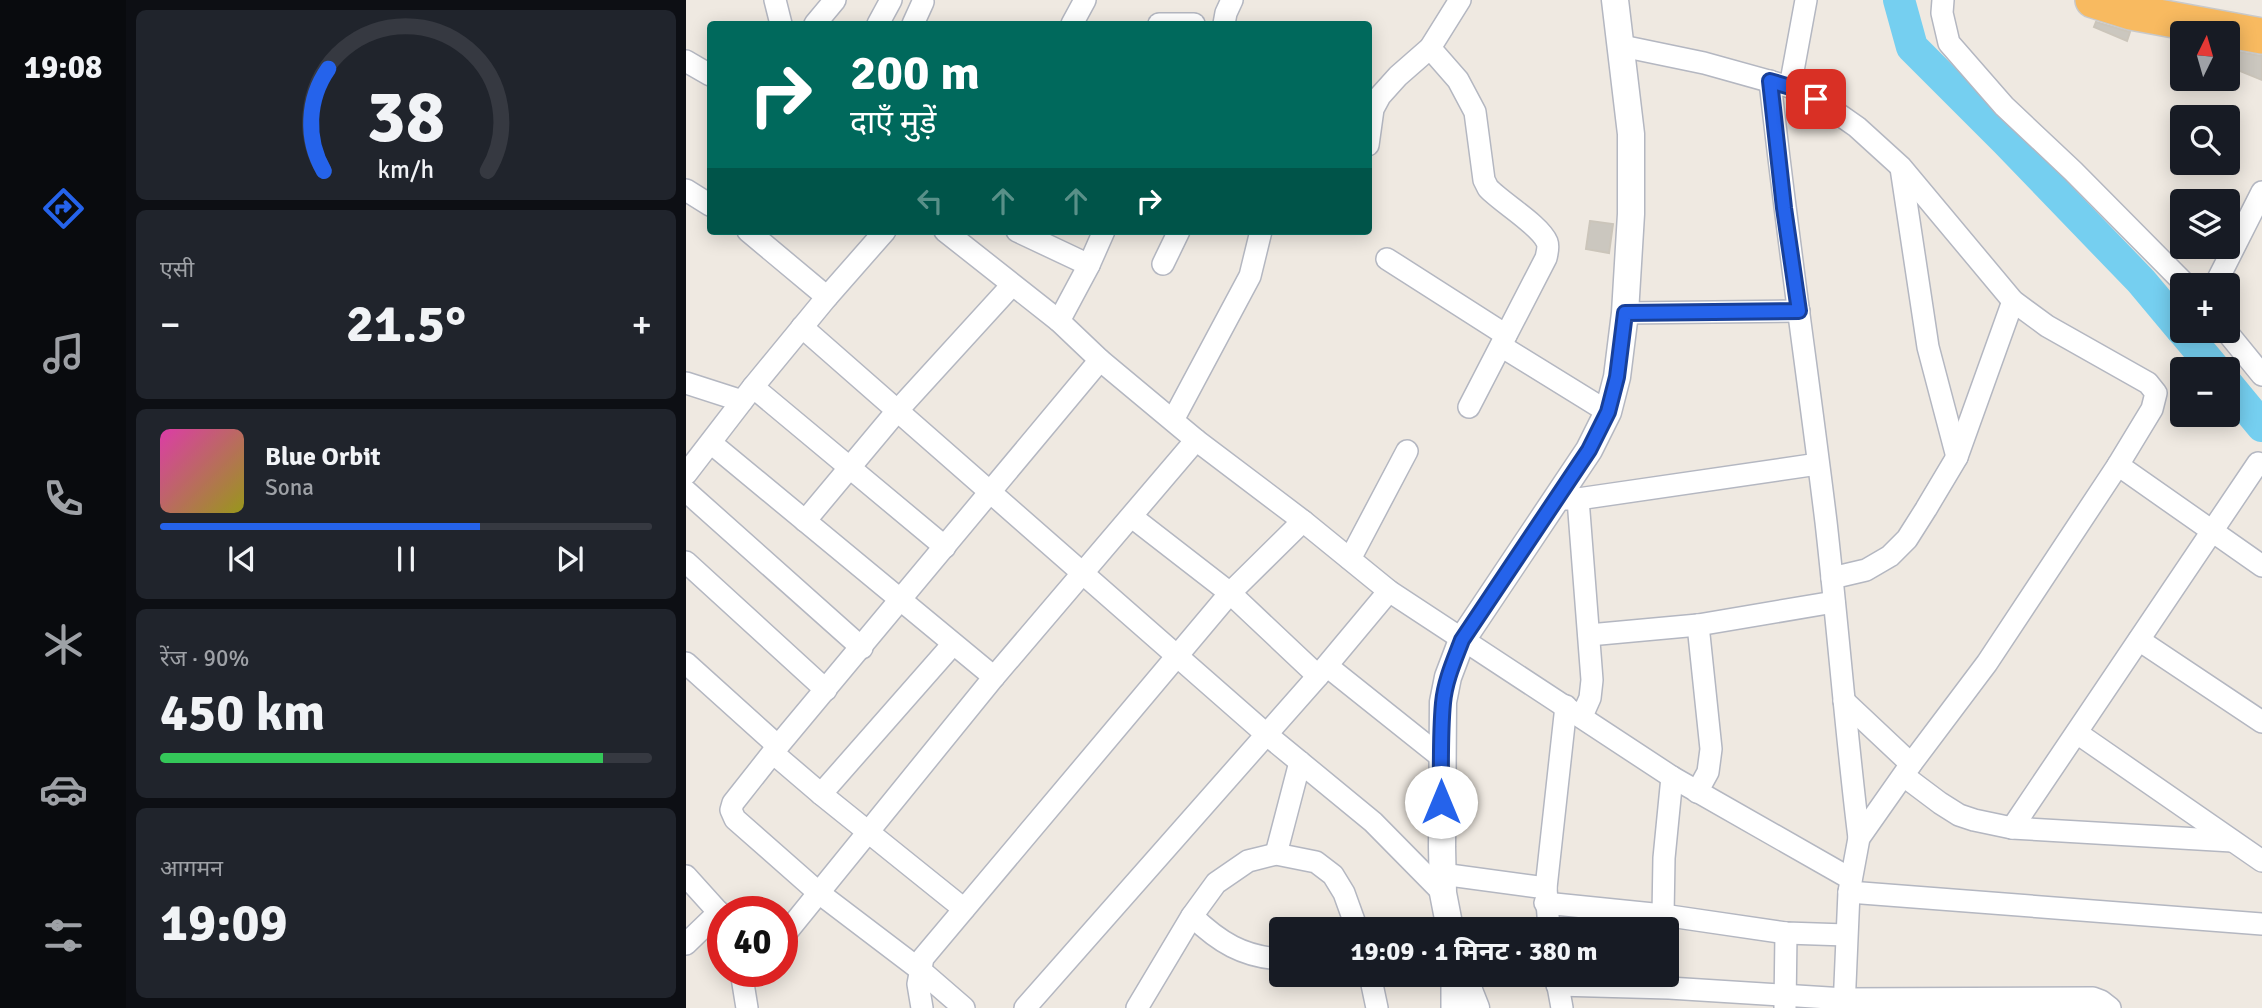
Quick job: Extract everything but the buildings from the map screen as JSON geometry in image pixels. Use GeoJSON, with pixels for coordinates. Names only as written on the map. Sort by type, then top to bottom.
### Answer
{"type":"FeatureCollection","features":[{"type":"Feature","properties":{"kind":"highway"},"geometry":{"type":"LineString","coordinates":[[2093,0],[2131,12],[2262,36]]}},
{"type":"Feature","properties":{"kind":"street"},"geometry":{"type":"LineString","coordinates":[[775,0],[780,21]]}},
{"type":"Feature","properties":{"kind":"street"},"geometry":{"type":"LineString","coordinates":[[818,21],[835,0]]}},
{"type":"Feature","properties":{"kind":"street"},"geometry":{"type":"LineString","coordinates":[[880,21],[891,0]]}},
{"type":"Feature","properties":{"kind":"street"},"geometry":{"type":"LineString","coordinates":[[1225,21],[1232,0]]}},
{"type":"Feature","properties":{"kind":"street"},"geometry":{"type":"LineString","coordinates":[[1372,116],[1380,96],[1430,48],[1460,0]]}},
{"type":"Feature","properties":{"kind":"street"},"geometry":{"type":"LineString","coordinates":[[1448,917],[1443,883],[1441,757],[1443,702],[1448,677],[1462,640],[1567,499],[1608,412],[1617,377],[1625,313],[1631,214],[1631,134],[1615,0]]}},
{"type":"Feature","properties":{"kind":"street"},"geometry":{"type":"LineString","coordinates":[[1806,0],[1780,84],[1784,208],[1832,578],[1859,838],[1850,885],[1845,1003]]}},
{"type":"Feature","properties":{"kind":"street"},"geometry":{"type":"LineString","coordinates":[[1943,0],[1942,13],[1949,43],[2004,106],[2174,273]]}},
{"type":"Feature","properties":{"kind":"street"},"geometry":{"type":"LineString","coordinates":[[1073,21],[1081,1]]}},
{"type":"Feature","properties":{"kind":"street"},"geometry":{"type":"LineString","coordinates":[[914,21],[923,2]]}},
{"type":"Feature","properties":{"kind":"street"},"geometry":{"type":"LineString","coordinates":[[1622,46],[1704,63],[1780,84],[1816,99],[1857,127],[1900,167],[2013,301],[2047,326],[2148,383],[2154,389],[2156,398],[2152,409],[2118,465],[1987,663],[1859,838]]}},
{"type":"Feature","properties":{"kind":"street"},"geometry":{"type":"LineString","coordinates":[[1430,48],[1458,80],[1475,112],[1484,180],[1488,188],[1538,230],[1547,241],[1546,258],[1469,407]]}},
{"type":"Feature","properties":{"kind":"street"},"geometry":{"type":"LineString","coordinates":[[686,61],[707,73]]}},
{"type":"Feature","properties":{"kind":"street"},"geometry":{"type":"LineString","coordinates":[[1900,167],[1928,347],[1957,457]]}},
{"type":"Feature","properties":{"kind":"street"},"geometry":{"type":"LineString","coordinates":[[686,190],[707,203]]}},
{"type":"Feature","properties":{"kind":"street"},"geometry":{"type":"LineString","coordinates":[[2221,273],[2262,192]]}},
{"type":"Feature","properties":{"kind":"street"},"geometry":{"type":"LineString","coordinates":[[753,235],[827,297]]}},
{"type":"Feature","properties":{"kind":"street"},"geometry":{"type":"LineString","coordinates":[[686,474],[747,394],[881,235]]}},
{"type":"Feature","properties":{"kind":"street"},"geometry":{"type":"LineString","coordinates":[[1025,235],[1089,265]]}},
{"type":"Feature","properties":{"kind":"street"},"geometry":{"type":"LineString","coordinates":[[1059,321],[1102,235]]}},
{"type":"Feature","properties":{"kind":"street"},"geometry":{"type":"LineString","coordinates":[[1163,264],[1177,235]]}},
{"type":"Feature","properties":{"kind":"street"},"geometry":{"type":"LineString","coordinates":[[1172,420],[1250,276],[1260,235]]}},
{"type":"Feature","properties":{"kind":"street"},"geometry":{"type":"LineString","coordinates":[[967,238],[1012,285],[1059,321],[1100,360],[1196,440],[1303,521],[1389,591],[1672,777],[1850,885],[2262,924]]}},
{"type":"Feature","properties":{"kind":"street"},"geometry":{"type":"LineString","coordinates":[[1387,259],[1608,412]]}},
{"type":"Feature","properties":{"kind":"street"},"geometry":{"type":"LineString","coordinates":[[805,521],[897,411],[1012,285]]}},
{"type":"Feature","properties":{"kind":"street"},"geometry":{"type":"LineString","coordinates":[[1832,578],[1866,569],[1890,556],[1907,538],[1957,457],[2013,301]]}},
{"type":"Feature","properties":{"kind":"street"},"geometry":{"type":"LineString","coordinates":[[1625,313],[1799,311]]}},
{"type":"Feature","properties":{"kind":"street"},"geometry":{"type":"LineString","coordinates":[[802,327],[1266,734],[1443,883],[1786,933],[1846,935]]}},
{"type":"Feature","properties":{"kind":"street"},"geometry":{"type":"LineString","coordinates":[[2236,343],[2262,375]]}},
{"type":"Feature","properties":{"kind":"street"},"geometry":{"type":"LineString","coordinates":[[964,1008],[919,969],[819,893],[732,814],[733,803],[1100,360]]}},
{"type":"Feature","properties":{"kind":"street"},"geometry":{"type":"LineString","coordinates":[[686,383],[747,394],[850,469],[945,547]]}},
{"type":"Feature","properties":{"kind":"street"},"geometry":{"type":"LineString","coordinates":[[798,919],[994,677],[1196,440]]}},
{"type":"Feature","properties":{"kind":"street"},"geometry":{"type":"LineString","coordinates":[[711,443],[994,677]]}},
{"type":"Feature","properties":{"kind":"street"},"geometry":{"type":"LineString","coordinates":[[1350,559],[1407,451]]}},
{"type":"Feature","properties":{"kind":"street"},"geometry":{"type":"LineString","coordinates":[[2012,828],[2258,463]]}},
{"type":"Feature","properties":{"kind":"street"},"geometry":{"type":"LineString","coordinates":[[1567,499],[1818,464]]}},
{"type":"Feature","properties":{"kind":"street"},"geometry":{"type":"LineString","coordinates":[[2118,465],[2262,566]]}},
{"type":"Feature","properties":{"kind":"street"},"geometry":{"type":"LineString","coordinates":[[686,491],[862,648]]}},
{"type":"Feature","properties":{"kind":"street"},"geometry":{"type":"LineString","coordinates":[[1548,917],[1546,896],[1574,711],[1592,688],[1589,635],[1567,499]]}},
{"type":"Feature","properties":{"kind":"street"},"geometry":{"type":"LineString","coordinates":[[1132,517],[1230,593],[1322,671],[1441,757]]}},
{"type":"Feature","properties":{"kind":"street"},"geometry":{"type":"LineString","coordinates":[[922,1008],[918,984],[923,958],[1230,593],[1303,521]]}},
{"type":"Feature","properties":{"kind":"street"},"geometry":{"type":"LineString","coordinates":[[686,562],[826,690]]}},
{"type":"Feature","properties":{"kind":"street"},"geometry":{"type":"LineString","coordinates":[[1025,1008],[1322,671],[1389,591]]}},
{"type":"Feature","properties":{"kind":"street"},"geometry":{"type":"LineString","coordinates":[[1589,635],[1698,625],[1834,602]]}},
{"type":"Feature","properties":{"kind":"street"},"geometry":{"type":"LineString","coordinates":[[1697,792],[1708,772],[1712,749],[1698,625]]}},
{"type":"Feature","properties":{"kind":"street"},"geometry":{"type":"LineString","coordinates":[[2139,640],[2262,722]]}},
{"type":"Feature","properties":{"kind":"street"},"geometry":{"type":"LineString","coordinates":[[821,794],[953,643]]}},
{"type":"Feature","properties":{"kind":"street"},"geometry":{"type":"LineString","coordinates":[[686,663],[821,794],[964,909]]}},
{"type":"Feature","properties":{"kind":"street"},"geometry":{"type":"LineString","coordinates":[[1844,701],[1907,770],[1959,815],[1974,821],[2012,828],[2232,841]]}},
{"type":"Feature","properties":{"kind":"street"},"geometry":{"type":"LineString","coordinates":[[2077,733],[2262,860]]}},
{"type":"Feature","properties":{"kind":"street"},"geometry":{"type":"LineString","coordinates":[[1276,854],[1300,762]]}},
{"type":"Feature","properties":{"kind":"street"},"geometry":{"type":"LineString","coordinates":[[1663,915],[1664,858],[1672,777]]}},
{"type":"Feature","properties":{"kind":"street"},"geometry":{"type":"LineString","coordinates":[[1137,1008],[1192,916],[1216,883],[1248,861],[1276,854],[1316,862],[1334,875],[1344,892],[1353,917]]}},
{"type":"Feature","properties":{"kind":"street"},"geometry":{"type":"LineString","coordinates":[[686,876],[707,899]]}},
{"type":"Feature","properties":{"kind":"street"},"geometry":{"type":"LineString","coordinates":[[1192,916],[1213,936],[1239,951],[1269,958]]}},
{"type":"Feature","properties":{"kind":"street"},"geometry":{"type":"LineString","coordinates":[[686,943],[707,926]]}},
{"type":"Feature","properties":{"kind":"street"},"geometry":{"type":"LineString","coordinates":[[1785,1002],[1786,933]]}},
{"type":"Feature","properties":{"kind":"street"},"geometry":{"type":"LineString","coordinates":[[1373,987],[1377,1008]]}},
{"type":"Feature","properties":{"kind":"street"},"geometry":{"type":"LineString","coordinates":[[1451,987],[1452,1008]]}},
{"type":"Feature","properties":{"kind":"street"},"geometry":{"type":"LineString","coordinates":[[1468,987],[1476,1008]]}},
{"type":"Feature","properties":{"kind":"street"},"geometry":{"type":"LineString","coordinates":[[1558,987],[1562,1008]]}},
{"type":"Feature","properties":{"kind":"street"},"geometry":{"type":"LineString","coordinates":[[1655,987],[1785,1002],[1909,1004],[2093,998],[2110,1008]]}},
{"type":"Feature","properties":{"kind":"waterway"},"geometry":{"type":"LineString","coordinates":[[1899,0],[1912,47],[2141,281],[2170,316]]}},
{"type":"Feature","properties":{"kind":"waterway"},"geometry":{"type":"LineString","coordinates":[[2193,343],[2205,357]]}},
{"type":"Feature","properties":{"kind":"waterway"},"geometry":{"type":"LineString","coordinates":[[2240,399],[2262,426]]}},
{"type":"Feature","properties":{"kind":"route"},"geometry":{"type":"LineString","coordinates":[[1441,802],[1443,702],[1448,677],[1462,640],[1589,450],[1608,412],[1617,377],[1625,313],[1799,311],[1770,81],[1816,99]]}}]}
